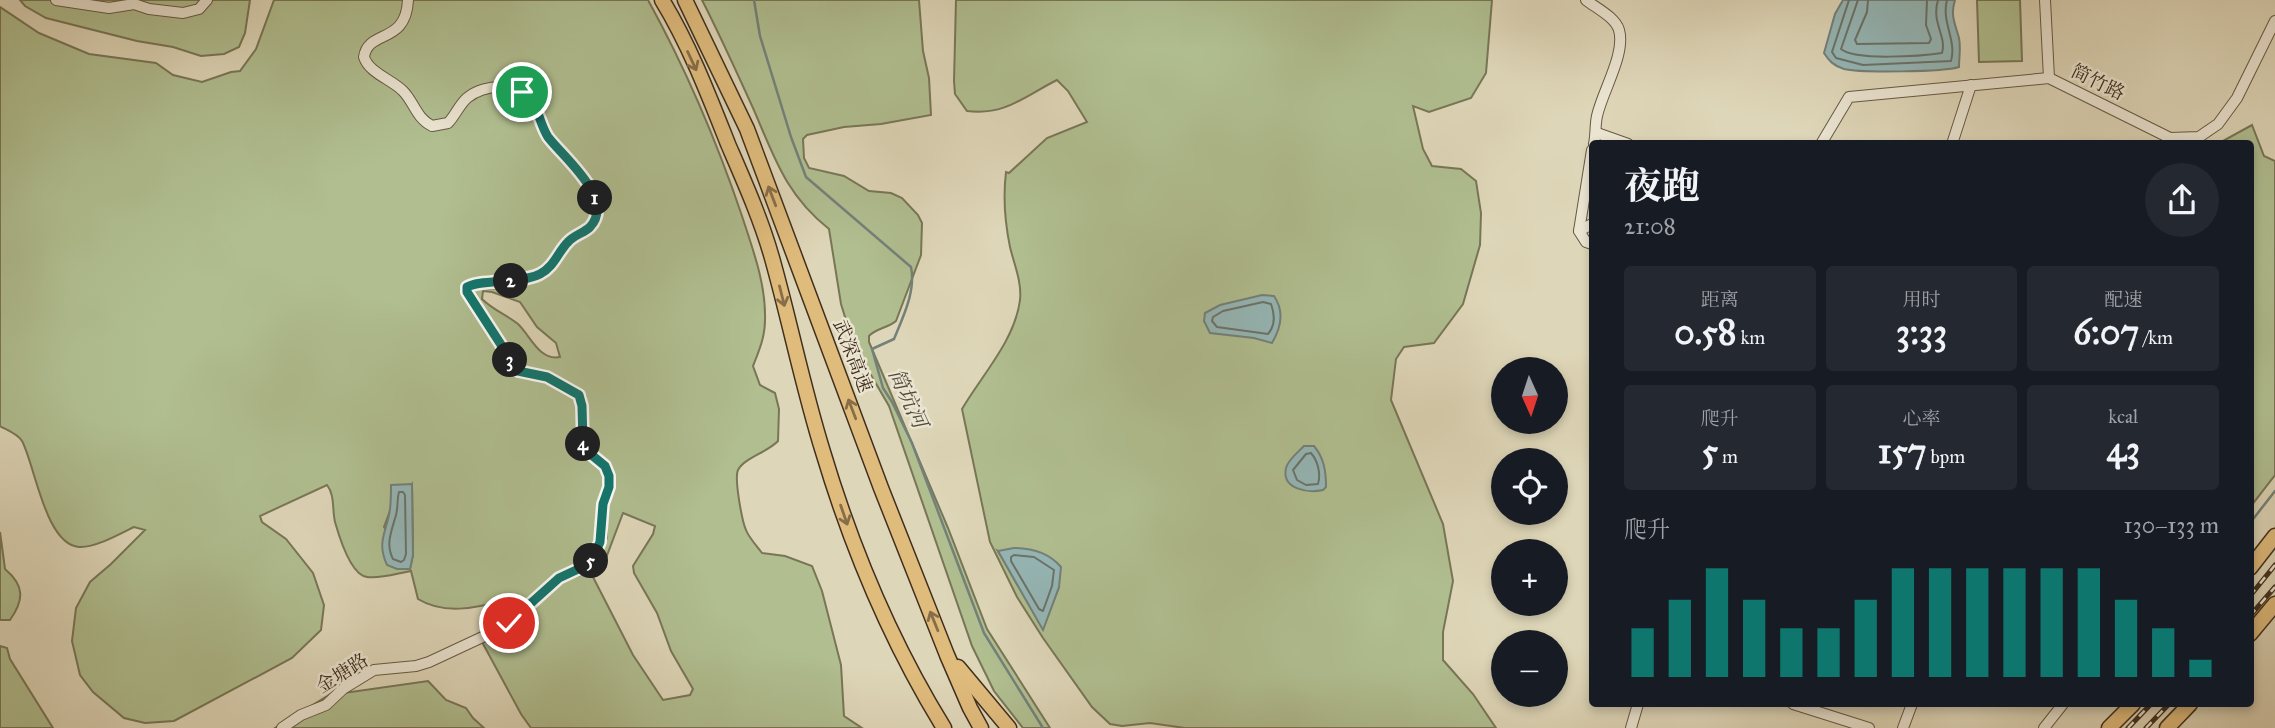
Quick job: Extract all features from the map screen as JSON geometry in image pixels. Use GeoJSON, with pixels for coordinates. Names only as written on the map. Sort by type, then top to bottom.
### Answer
{"type":"FeatureCollection","features":[{"type":"Feature","properties":{"kind":"highway"},"geometry":{"type":"LineString","coordinates":[[662,0],[712,105],[767,242],[823,452],[861,563],[897,644],[944,728]]}},
{"type":"Feature","properties":{"kind":"highway","name":"武深高速"},"geometry":{"type":"LineString","coordinates":[[685,0],[747,129],[947,655],[981,728]]}},
{"type":"Feature","properties":{"kind":"highway"},"geometry":{"type":"LineString","coordinates":[[2254,563],[2275,536]]}},
{"type":"Feature","properties":{"kind":"highway"},"geometry":{"type":"LineString","coordinates":[[2254,630],[2275,604]]}},
{"type":"Feature","properties":{"kind":"highway"},"geometry":{"type":"LineString","coordinates":[[947,655],[1009,728]]}},
{"type":"Feature","properties":{"kind":"highway"},"geometry":{"type":"LineString","coordinates":[[2109,728],[2130,707]]}},
{"type":"Feature","properties":{"kind":"highway"},"geometry":{"type":"LineString","coordinates":[[2167,728],[2187,707]]}},
{"type":"Feature","properties":{"kind":"street"},"geometry":{"type":"LineString","coordinates":[[57,0],[101,8],[134,4],[149,9],[183,13],[199,9],[208,0]]}},
{"type":"Feature","properties":{"kind":"street","name":"金塘路"},"geometry":{"type":"LineString","coordinates":[[282,728],[301,715],[326,705],[342,689],[374,670],[429,662],[504,627],[559,578],[587,565],[602,537],[602,510],[609,487],[609,476],[605,466],[588,452],[583,443],[581,398],[547,377],[518,371],[468,295],[467,289],[472,284],[508,282],[545,272],[570,239],[590,226],[596,215],[595,198],[587,183],[547,135],[536,106],[530,97],[522,92],[508,87],[480,90],[467,99],[448,123],[432,126],[416,112],[410,99],[400,88],[368,66],[364,57],[367,48],[402,25],[406,19],[408,0]]}},
{"type":"Feature","properties":{"kind":"street"},"geometry":{"type":"LineString","coordinates":[[1586,0],[1609,17],[1619,29],[1619,49],[1596,118],[1595,138]]}},
{"type":"Feature","properties":{"kind":"street"},"geometry":{"type":"LineString","coordinates":[[2045,0],[2049,78]]}},
{"type":"Feature","properties":{"kind":"street","name":"简竹路"},"geometry":{"type":"LineString","coordinates":[[2176,140],[2199,137],[2218,124],[2236,98],[2275,21]]}},
{"type":"Feature","properties":{"kind":"street","name":"简竹路"},"geometry":{"type":"LineString","coordinates":[[1823,140],[1849,97],[2049,78],[2166,140]]}},
{"type":"Feature","properties":{"kind":"street"},"geometry":{"type":"LineString","coordinates":[[1953,140],[1971,85]]}},
{"type":"Feature","properties":{"kind":"street"},"geometry":{"type":"LineString","coordinates":[[1589,177],[1579,232],[1589,243]]}},
{"type":"Feature","properties":{"kind":"street"},"geometry":{"type":"LineString","coordinates":[[1579,232],[1589,226]]}},
{"type":"Feature","properties":{"kind":"street"},"geometry":{"type":"LineString","coordinates":[[1630,728],[1637,707]]}},
{"type":"Feature","properties":{"kind":"street"},"geometry":{"type":"LineString","coordinates":[[1802,707],[1869,728]]}},
{"type":"Feature","properties":{"kind":"street"},"geometry":{"type":"LineString","coordinates":[[1903,728],[1911,707]]}},
{"type":"Feature","properties":{"kind":"street"},"geometry":{"type":"LineString","coordinates":[[2045,728],[2061,707]]}},
{"type":"Feature","properties":{"kind":"green space"},"geometry":{"type":"Polygon","coordinates":[[[20,0],[250,0],[245,33],[239,47],[224,54],[201,56],[46,18],[20,0]]]}},
{"type":"Feature","properties":{"kind":"green space"},"geometry":{"type":"Polygon","coordinates":[[[274,0],[648,0],[688,79],[711,133],[742,216],[761,280],[765,326],[753,366],[760,385],[775,393],[779,409],[778,441],[745,462],[738,470],[738,490],[744,525],[762,553],[785,556],[812,566],[822,591],[841,665],[844,716],[862,728],[531,728],[482,642],[506,615],[503,601],[471,608],[438,607],[418,599],[411,571],[378,577],[361,575],[343,545],[327,485],[260,516],[262,522],[286,539],[313,573],[324,605],[321,630],[292,658],[174,721],[145,723],[124,718],[93,692],[80,675],[72,641],[76,608],[90,582],[145,530],[134,527],[85,547],[67,543],[49,518],[22,441],[0,426],[0,7],[39,33],[89,54],[156,63],[173,75],[202,82],[240,71],[256,49],[274,0]],[[483,291],[482,299],[518,324],[541,351],[546,355],[560,357],[556,343],[537,327],[520,302],[483,291]],[[412,484],[390,511],[384,527],[410,569],[413,555],[412,484]],[[623,513],[606,558],[593,577],[633,655],[663,700],[690,695],[693,689],[671,651],[657,613],[634,573],[633,566],[653,534],[655,526],[623,513]]]}},
{"type":"Feature","properties":{"kind":"green space"},"geometry":{"type":"Polygon","coordinates":[[[702,0],[919,0],[931,115],[807,135],[803,139],[804,158],[809,168],[844,176],[869,191],[891,193],[902,198],[922,223],[921,255],[896,321],[872,333],[869,342],[948,528],[987,629],[1050,728],[1023,728],[994,691],[972,646],[889,406],[854,346],[841,304],[829,229],[802,202],[782,173],[702,0]]]}},
{"type":"Feature","properties":{"kind":"green space"},"geometry":{"type":"Polygon","coordinates":[[[956,0],[1492,0],[1486,73],[1471,98],[1429,112],[1413,106],[1423,149],[1432,166],[1461,169],[1476,181],[1481,213],[1480,245],[1463,304],[1434,343],[1404,347],[1396,359],[1391,400],[1443,524],[1453,581],[1443,632],[1443,660],[1473,694],[1496,728],[1185,728],[1150,723],[1122,726],[1110,724],[1092,707],[1017,597],[990,542],[962,409],[1005,343],[1017,315],[1020,300],[1019,280],[1006,219],[1006,172],[1009,173],[1047,138],[1087,122],[1068,91],[1057,80],[1004,108],[980,112],[967,111],[955,94],[956,0]],[[998,551],[1043,629],[1059,587],[998,551]]]}},
{"type":"Feature","properties":{"kind":"green space"},"geometry":{"type":"Polygon","coordinates":[[[1977,0],[2020,0],[2022,61],[1979,62],[1977,0]]]}},
{"type":"Feature","properties":{"kind":"green space"},"geometry":{"type":"Polygon","coordinates":[[[2252,125],[2264,156],[2275,161],[2275,475],[2254,502],[2254,140],[2224,140],[2252,125]]]}},
{"type":"Feature","properties":{"kind":"green space"},"geometry":{"type":"Polygon","coordinates":[[[0,532],[5,569],[16,581],[20,593],[18,606],[10,620],[0,620],[0,532]]]}},
{"type":"Feature","properties":{"kind":"green space"},"geometry":{"type":"Polygon","coordinates":[[[0,646],[7,648],[10,659],[53,728],[0,728],[0,646]]]}},
{"type":"Feature","properties":{"kind":"green space"},"geometry":{"type":"Polygon","coordinates":[[[428,681],[446,700],[466,708],[484,728],[275,728],[339,689],[344,693],[428,681]]]}},
{"type":"Feature","properties":{"kind":"water"},"geometry":{"type":"Polygon","coordinates":[[[1843,0],[1955,0],[1953,15],[1960,41],[1959,67],[1883,71],[1853,70],[1837,66],[1824,53],[1835,14],[1843,0]]]}},
{"type":"Feature","properties":{"kind":"water"},"geometry":{"type":"Polygon","coordinates":[[[1262,295],[1274,296],[1280,308],[1278,332],[1272,343],[1210,333],[1204,321],[1205,313],[1220,305],[1262,295]]]}},
{"type":"Feature","properties":{"kind":"water"},"geometry":{"type":"Polygon","coordinates":[[[1304,446],[1314,446],[1322,460],[1326,481],[1323,490],[1304,490],[1288,481],[1287,465],[1304,446]]]}},
{"type":"Feature","properties":{"kind":"water"},"geometry":{"type":"Polygon","coordinates":[[[412,484],[413,555],[410,569],[397,569],[387,565],[382,549],[390,509],[391,485],[412,484]]]}},
{"type":"Feature","properties":{"kind":"water"},"geometry":{"type":"Polygon","coordinates":[[[1014,548],[1040,552],[1061,567],[1059,587],[1043,630],[998,551],[1014,548]]]}},
{"type":"Feature","properties":{"kind":"waterway","name":"简坑河"},"geometry":{"type":"LineString","coordinates":[[754,0],[760,36],[806,177],[911,267],[910,295],[894,339],[872,349],[883,388],[912,443],[984,633],[1043,728]]}},
{"type":"Feature","properties":{"kind":"waterway","name":"简坑河"},"geometry":{"type":"LineString","coordinates":[[2254,518],[2275,491]]}},
{"type":"Feature","properties":{"kind":"railway"},"geometry":{"type":"LineString","coordinates":[[2254,591],[2275,565]]}},
{"type":"Feature","properties":{"kind":"railway"},"geometry":{"type":"LineString","coordinates":[[2254,611],[2275,587]]}},
{"type":"Feature","properties":{"kind":"railway"},"geometry":{"type":"LineString","coordinates":[[2128,728],[2148,707]]}},
{"type":"Feature","properties":{"kind":"railway"},"geometry":{"type":"LineString","coordinates":[[2146,728],[2166,707]]}},
{"type":"Feature","properties":{"kind":"route"},"geometry":{"type":"LineString","coordinates":[[509,623],[559,578],[582,569],[594,556],[602,537],[603,504],[609,487],[605,466],[584,448],[579,395],[547,377],[518,371],[467,292],[470,284],[499,283],[534,277],[545,272],[570,239],[590,226],[596,215],[592,191],[547,135],[536,106],[530,97],[522,92]]}}]}
